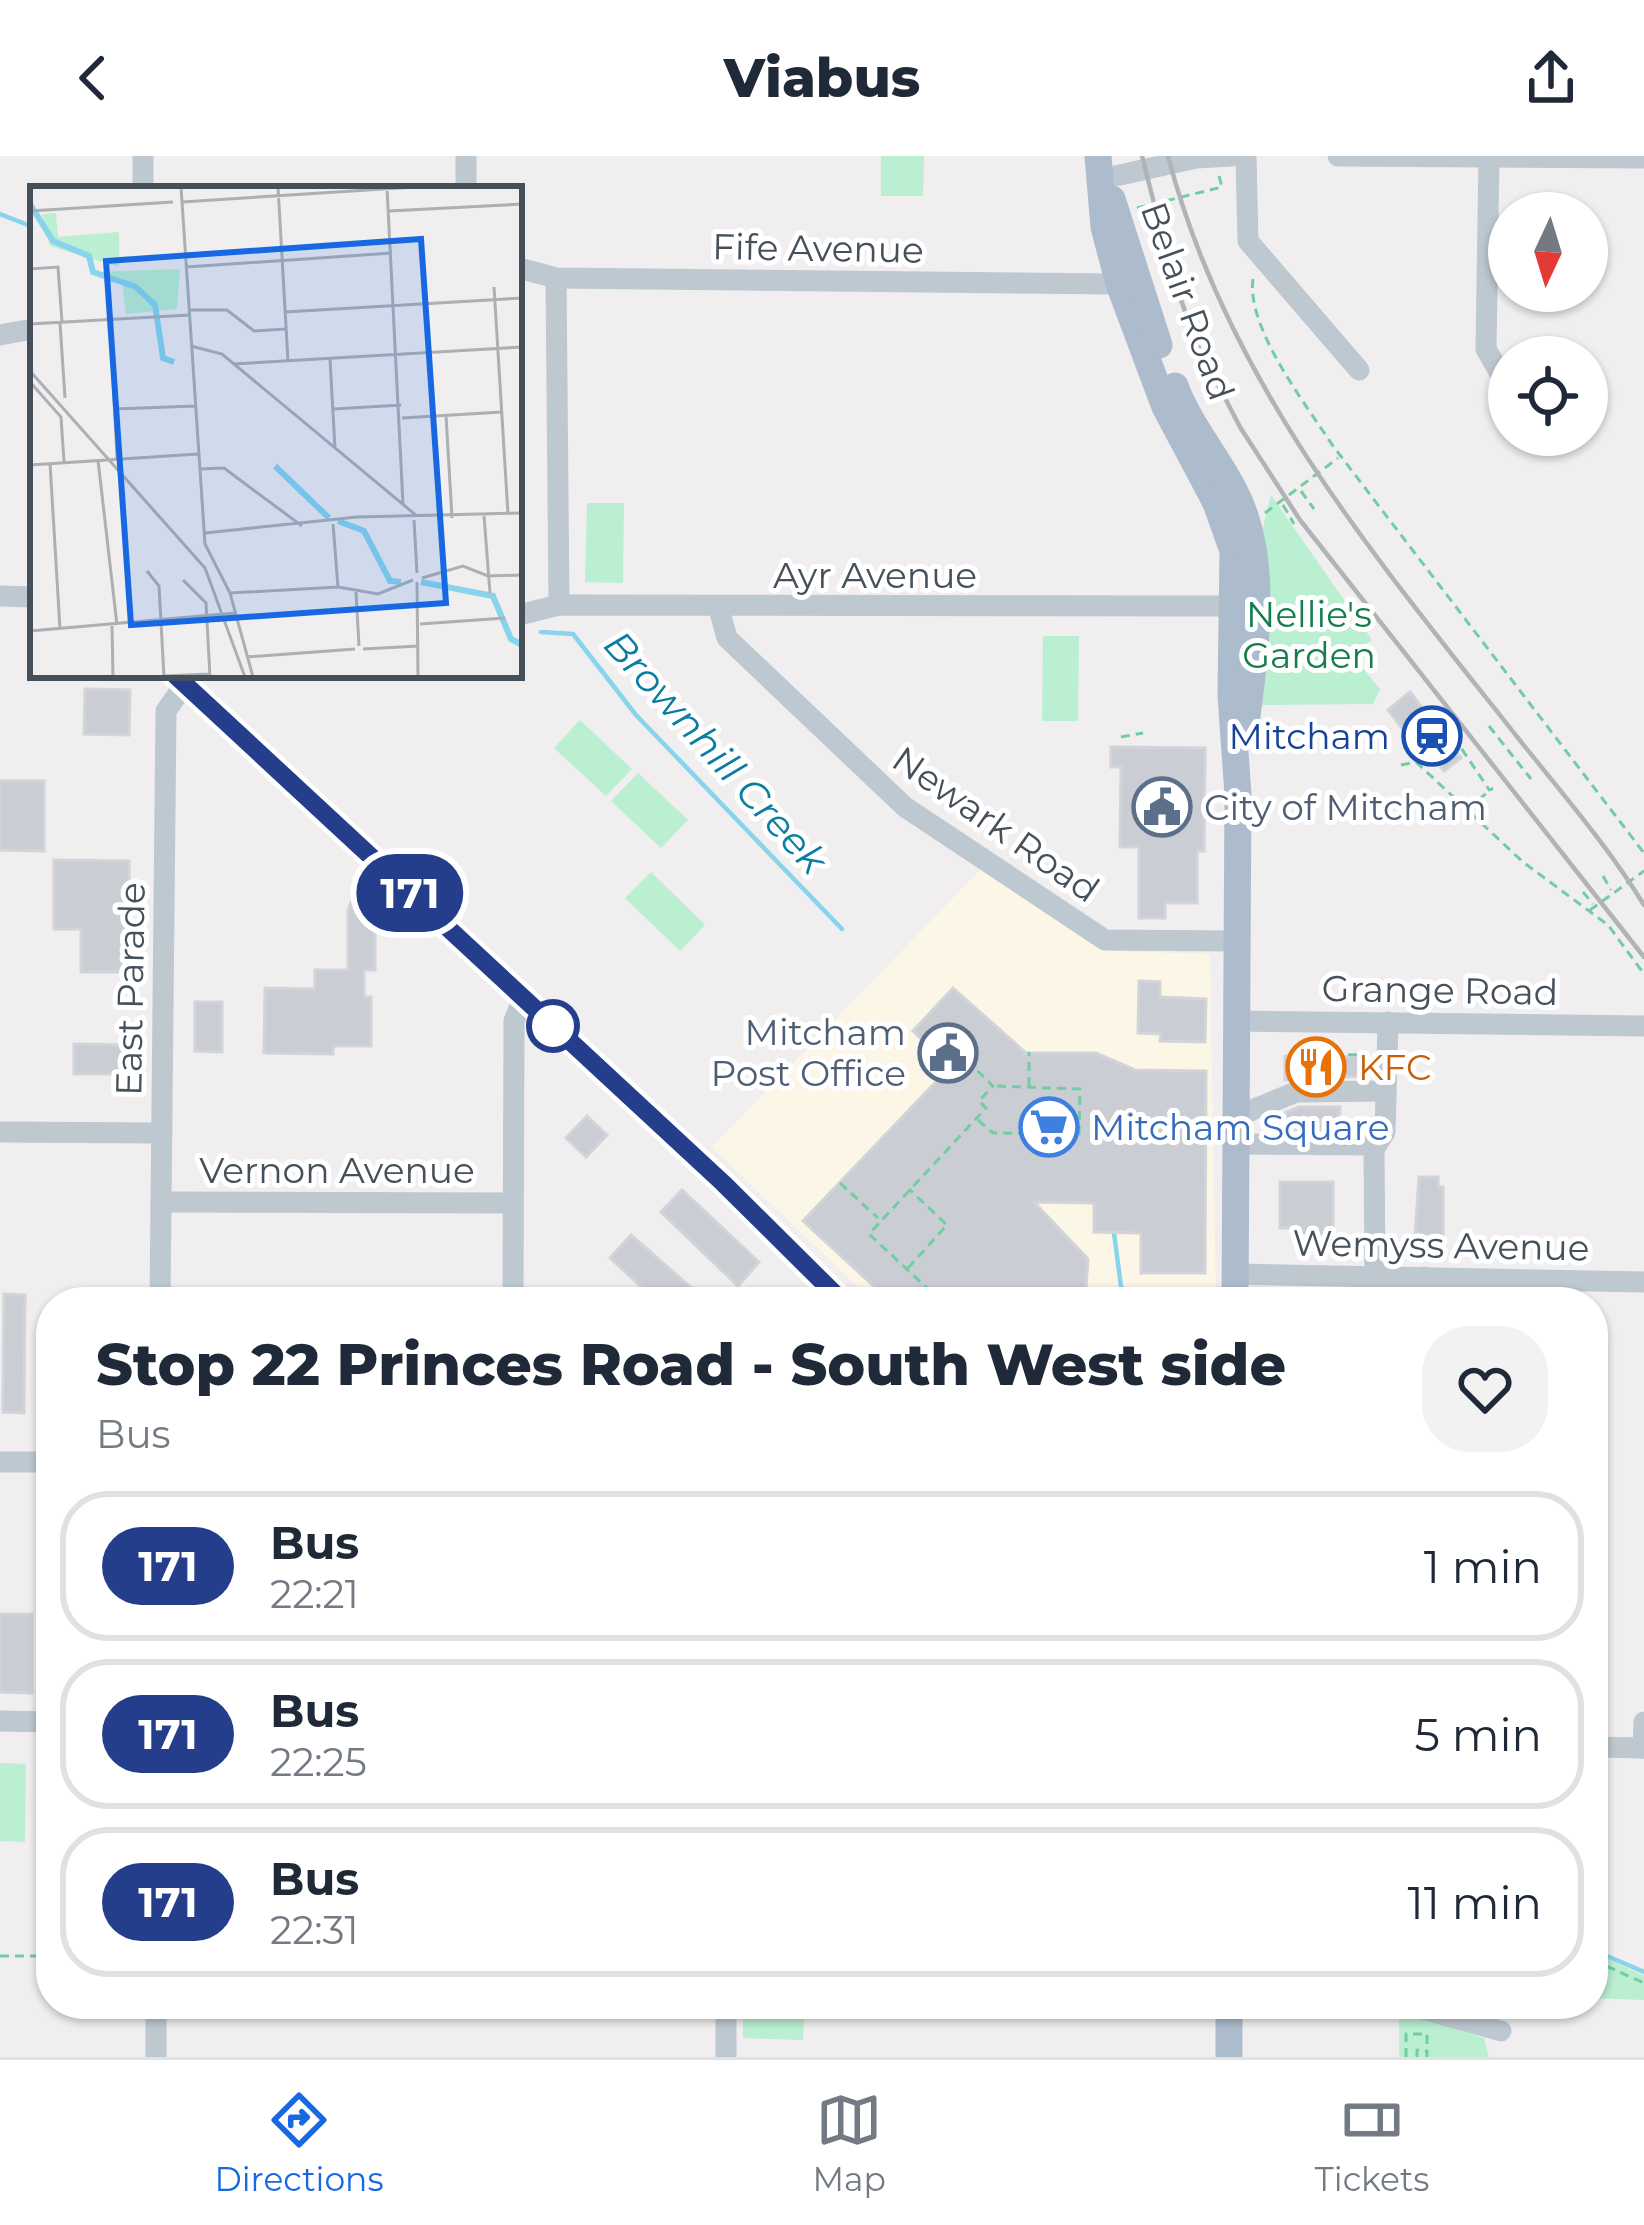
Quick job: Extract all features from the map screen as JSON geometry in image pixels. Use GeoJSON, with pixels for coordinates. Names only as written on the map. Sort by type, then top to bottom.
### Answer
{"type":"FeatureCollection","features":[{"type":"Feature","properties":{"kind":"main road","name":"Belair Road"},"geometry":{"type":"LineString","coordinates":[[1100,168],[1120,212],[1179,398],[1246,518],[1254,560],[1253,663],[1238,795]]}},
{"type":"Feature","properties":{"kind":"main road","name":"Belair Road"},"geometry":{"type":"LineString","coordinates":[[1100,168],[1104,226],[1118,284],[1165,407],[1228,530],[1238,795],[1233,1131],[1236,1287]]}},
{"type":"Feature","properties":{"kind":"main road"},"geometry":{"type":"LineString","coordinates":[[1229,2019],[1229,2057]]}},
{"type":"Feature","properties":{"kind":"street"},"geometry":{"type":"LineString","coordinates":[[1100,168],[1232,156]]}},
{"type":"Feature","properties":{"kind":"street"},"geometry":{"type":"LineString","coordinates":[[1246,156],[1248,241],[1358,370]]}},
{"type":"Feature","properties":{"kind":"street"},"geometry":{"type":"LineString","coordinates":[[1338,156],[1644,158]]}},
{"type":"Feature","properties":{"kind":"street"},"geometry":{"type":"LineString","coordinates":[[1488,352],[1489,157]]}},
{"type":"Feature","properties":{"kind":"street","name":"Fife Avenue"},"geometry":{"type":"LineString","coordinates":[[522,269],[556,278],[1118,284]]}},
{"type":"Feature","properties":{"kind":"street"},"geometry":{"type":"LineString","coordinates":[[550,607],[556,278]]}},
{"type":"Feature","properties":{"kind":"street"},"geometry":{"type":"LineString","coordinates":[[0,334],[30,329]]}},
{"type":"Feature","properties":{"kind":"street"},"geometry":{"type":"LineString","coordinates":[[0,596],[30,597]]}},
{"type":"Feature","properties":{"kind":"street","name":"Ayr Avenue"},"geometry":{"type":"LineString","coordinates":[[522,615],[550,607],[1233,605]]}},
{"type":"Feature","properties":{"kind":"street","name":"Newark Road"},"geometry":{"type":"LineString","coordinates":[[718,609],[727,638],[868,776],[1105,940],[1236,941]]}},
{"type":"Feature","properties":{"kind":"street"},"geometry":{"type":"LineString","coordinates":[[180,678],[827,1287]]}},
{"type":"Feature","properties":{"kind":"street","name":"East Parade"},"geometry":{"type":"LineString","coordinates":[[160,1287],[166,711],[180,678]]}},
{"type":"Feature","properties":{"kind":"street"},"geometry":{"type":"LineString","coordinates":[[513,1287],[514,1021],[523,998]]}},
{"type":"Feature","properties":{"kind":"street","name":"Grange Road"},"geometry":{"type":"LineString","coordinates":[[1235,1021],[1644,1026]]}},
{"type":"Feature","properties":{"kind":"street"},"geometry":{"type":"LineString","coordinates":[[1375,1276],[1377,1145],[1385,1132],[1388,1022]]}},
{"type":"Feature","properties":{"kind":"street"},"geometry":{"type":"LineString","coordinates":[[1233,1131],[1296,1092],[1386,1091]]}},
{"type":"Feature","properties":{"kind":"street"},"geometry":{"type":"LineString","coordinates":[[1233,1131],[1377,1145]]}},
{"type":"Feature","properties":{"kind":"street"},"geometry":{"type":"LineString","coordinates":[[0,1132],[162,1133]]}},
{"type":"Feature","properties":{"kind":"street","name":"Vernon Avenue"},"geometry":{"type":"LineString","coordinates":[[161,1202],[513,1203]]}},
{"type":"Feature","properties":{"kind":"street","name":"Wemyss Avenue"},"geometry":{"type":"LineString","coordinates":[[1248,1287],[1375,1276],[1644,1282]]}},
{"type":"Feature","properties":{"kind":"street"},"geometry":{"type":"LineString","coordinates":[[1424,1277],[1424,1287]]}},
{"type":"Feature","properties":{"kind":"street"},"geometry":{"type":"LineString","coordinates":[[0,1462],[36,1462]]}},
{"type":"Feature","properties":{"kind":"street"},"geometry":{"type":"LineString","coordinates":[[0,1721],[36,1722]]}},
{"type":"Feature","properties":{"kind":"street"},"geometry":{"type":"LineString","coordinates":[[1608,1747],[1644,1748],[1644,1723]]}},
{"type":"Feature","properties":{"kind":"street"},"geometry":{"type":"LineString","coordinates":[[156,2019],[156,2057]]}},
{"type":"Feature","properties":{"kind":"street"},"geometry":{"type":"LineString","coordinates":[[726,2019],[726,2057]]}},
{"type":"Feature","properties":{"kind":"street"},"geometry":{"type":"LineString","coordinates":[[1457,2019],[1498,2031],[1493,2057]]}},
{"type":"Feature","properties":{"kind":"path"},"geometry":{"type":"LineString","coordinates":[[1120,212],[1222,188],[1203,157]]}},
{"type":"Feature","properties":{"kind":"path"},"geometry":{"type":"LineString","coordinates":[[1248,241],[1255,257],[1252,289],[1258,316],[1290,380],[1340,456],[1644,853]]}},
{"type":"Feature","properties":{"kind":"path"},"geometry":{"type":"LineString","coordinates":[[1246,518],[1282,503],[1340,456]]}},
{"type":"Feature","properties":{"kind":"path"},"geometry":{"type":"LineString","coordinates":[[1300,490],[1314,509]]}},
{"type":"Feature","properties":{"kind":"path"},"geometry":{"type":"LineString","coordinates":[[1282,503],[1294,524]]}},
{"type":"Feature","properties":{"kind":"path"},"geometry":{"type":"LineString","coordinates":[[1489,726],[1531,779]]}},
{"type":"Feature","properties":{"kind":"path"},"geometry":{"type":"LineString","coordinates":[[1443,734],[1449,730],[1492,789],[1467,808]]}},
{"type":"Feature","properties":{"kind":"path"},"geometry":{"type":"LineString","coordinates":[[1121,736],[1143,733]]}},
{"type":"Feature","properties":{"kind":"path"},"geometry":{"type":"LineString","coordinates":[[1416,762],[1420,752]]}},
{"type":"Feature","properties":{"kind":"path"},"geometry":{"type":"LineString","coordinates":[[1401,765],[1416,762]]}},
{"type":"Feature","properties":{"kind":"path"},"geometry":{"type":"LineString","coordinates":[[1416,762],[1523,862],[1608,926],[1644,974]]}},
{"type":"Feature","properties":{"kind":"path"},"geometry":{"type":"LineString","coordinates":[[1588,911],[1644,872]]}},
{"type":"Feature","properties":{"kind":"path"},"geometry":{"type":"LineString","coordinates":[[1603,876],[1613,894]]}},
{"type":"Feature","properties":{"kind":"path"},"geometry":{"type":"LineString","coordinates":[[1583,892],[1595,906]]}},
{"type":"Feature","properties":{"kind":"path"},"geometry":{"type":"LineString","coordinates":[[1317,1038],[1317,1054],[1363,1055]]}},
{"type":"Feature","properties":{"kind":"path"},"geometry":{"type":"LineString","coordinates":[[1028,1088],[1029,1052]]}},
{"type":"Feature","properties":{"kind":"path"},"geometry":{"type":"LineString","coordinates":[[960,1054],[993,1086],[1080,1089],[1079,1134],[993,1133],[976,1118]]}},
{"type":"Feature","properties":{"kind":"path"},"geometry":{"type":"LineString","coordinates":[[927,1287],[868,1234],[986,1108],[979,1100],[993,1086]]}},
{"type":"Feature","properties":{"kind":"path"},"geometry":{"type":"LineString","coordinates":[[840,1183],[881,1220]]}},
{"type":"Feature","properties":{"kind":"path"},"geometry":{"type":"LineString","coordinates":[[907,1269],[947,1225],[909,1189]]}},
{"type":"Feature","properties":{"kind":"path"},"geometry":{"type":"LineString","coordinates":[[0,1956],[36,1956]]}},
{"type":"Feature","properties":{"kind":"path"},"geometry":{"type":"LineString","coordinates":[[1608,1967],[1644,1983]]}},
{"type":"Feature","properties":{"kind":"path"},"geometry":{"type":"LineString","coordinates":[[1406,2034],[1427,2034],[1427,2054],[1417,2054],[1406,2054],[1406,2034]]}},
{"type":"Feature","properties":{"kind":"shaded area"},"geometry":{"type":"Polygon","coordinates":[[[984,866],[1109,951],[1210,954],[1216,1287],[857,1287],[712,1147],[984,866]]]}},
{"type":"Feature","properties":{"kind":"green space"},"geometry":{"type":"Polygon","coordinates":[[[881,156],[924,156],[923,196],[881,196],[881,156]]]}},
{"type":"Feature","properties":{"kind":"green space","name":"Nellie's Garden"},"geometry":{"type":"Polygon","coordinates":[[[1271,495],[1372,640],[1352,655],[1380,689],[1373,704],[1261,705],[1261,535],[1271,495]]]}},
{"type":"Feature","properties":{"kind":"green space"},"geometry":{"type":"Polygon","coordinates":[[[587,503],[624,503],[623,583],[585,582],[587,503]]]}},
{"type":"Feature","properties":{"kind":"green space"},"geometry":{"type":"Polygon","coordinates":[[[1043,636],[1079,636],[1078,721],[1042,721],[1043,636]]]}},
{"type":"Feature","properties":{"kind":"green space"},"geometry":{"type":"Polygon","coordinates":[[[580,720],[632,769],[606,796],[554,748],[580,720]]]}},
{"type":"Feature","properties":{"kind":"green space"},"geometry":{"type":"Polygon","coordinates":[[[638,773],[688,820],[661,848],[611,801],[638,773]]]}},
{"type":"Feature","properties":{"kind":"green space"},"geometry":{"type":"Polygon","coordinates":[[[651,872],[705,925],[680,951],[625,898],[651,872]]]}},
{"type":"Feature","properties":{"kind":"green space"},"geometry":{"type":"Polygon","coordinates":[[[0,1763],[26,1764],[25,1842],[0,1841],[0,1763]]]}},
{"type":"Feature","properties":{"kind":"green space"},"geometry":{"type":"Polygon","coordinates":[[[1608,1959],[1644,1976],[1644,2000],[1608,1999],[1608,1959]]]}},
{"type":"Feature","properties":{"kind":"green space"},"geometry":{"type":"Polygon","coordinates":[[[743,2019],[804,2019],[803,2040],[743,2038],[743,2019]]]}},
{"type":"Feature","properties":{"kind":"green space"},"geometry":{"type":"Polygon","coordinates":[[[1399,2019],[1426,2019],[1484,2038],[1489,2057],[1399,2057],[1399,2019]]]}},
{"type":"Feature","properties":{"kind":"building"},"geometry":{"type":"Polygon","coordinates":[[[85,689],[130,690],[129,735],[84,734],[85,689]]]}},
{"type":"Feature","properties":{"kind":"building"},"geometry":{"type":"Polygon","coordinates":[[[1410,692],[1461,758],[1444,771],[1431,755],[1426,759],[1388,710],[1410,692]]]}},
{"type":"Feature","properties":{"kind":"building","name":"City of Mitcham"},"geometry":{"type":"Polygon","coordinates":[[[1111,747],[1205,748],[1204,851],[1197,851],[1197,903],[1165,903],[1165,918],[1139,918],[1139,847],[1120,847],[1121,767],[1111,767],[1111,747]]]}},
{"type":"Feature","properties":{"kind":"building"},"geometry":{"type":"Polygon","coordinates":[[[0,781],[44,781],[44,851],[0,850],[0,781]]]}},
{"type":"Feature","properties":{"kind":"building"},"geometry":{"type":"Polygon","coordinates":[[[54,860],[129,861],[129,943],[136,943],[136,972],[81,972],[81,929],[54,929],[54,860]]]}},
{"type":"Feature","properties":{"kind":"building"},"geometry":{"type":"Polygon","coordinates":[[[356,890],[370,895],[365,910],[375,910],[375,970],[364,970],[364,997],[371,997],[371,1046],[333,1046],[333,1054],[264,1053],[265,988],[315,989],[315,970],[348,970],[348,910],[356,890]]]}},
{"type":"Feature","properties":{"kind":"building"},"geometry":{"type":"Polygon","coordinates":[[[1139,981],[1160,982],[1160,997],[1206,999],[1205,1042],[1160,1041],[1161,1034],[1138,1033],[1139,981]]]}},
{"type":"Feature","properties":{"kind":"building","name":"Mitcham Square"},"geometry":{"type":"Polygon","coordinates":[[[953,988],[1026,1053],[1096,1053],[1135,1070],[1206,1071],[1205,1273],[1141,1273],[1141,1233],[1094,1232],[1094,1203],[1034,1202],[1088,1259],[1086,1287],[875,1287],[803,1221],[950,1067],[913,1031],[953,988]]]}},
{"type":"Feature","properties":{"kind":"building"},"geometry":{"type":"Polygon","coordinates":[[[195,1002],[222,1002],[222,1052],[195,1051],[195,1002]]]}},
{"type":"Feature","properties":{"kind":"building"},"geometry":{"type":"Polygon","coordinates":[[[74,1044],[131,1045],[131,1074],[74,1074],[74,1044]]]}},
{"type":"Feature","properties":{"kind":"building"},"geometry":{"type":"Polygon","coordinates":[[[1285,1056],[1361,1057],[1361,1076],[1285,1080],[1285,1056]]]}},
{"type":"Feature","properties":{"kind":"building"},"geometry":{"type":"Polygon","coordinates":[[[1299,1107],[1340,1107],[1339,1130],[1272,1129],[1272,1118],[1299,1107]]]}},
{"type":"Feature","properties":{"kind":"building"},"geometry":{"type":"Polygon","coordinates":[[[587,1116],[607,1135],[586,1157],[566,1138],[587,1116]]]}},
{"type":"Feature","properties":{"kind":"building"},"geometry":{"type":"Polygon","coordinates":[[[1419,1177],[1438,1177],[1438,1187],[1443,1187],[1443,1235],[1415,1235],[1419,1177]]]}},
{"type":"Feature","properties":{"kind":"building"},"geometry":{"type":"Polygon","coordinates":[[[1280,1182],[1333,1182],[1333,1236],[1294,1236],[1294,1228],[1280,1228],[1280,1182]]]}},
{"type":"Feature","properties":{"kind":"building"},"geometry":{"type":"Polygon","coordinates":[[[682,1190],[759,1262],[738,1286],[661,1212],[682,1190]]]}},
{"type":"Feature","properties":{"kind":"building"},"geometry":{"type":"Polygon","coordinates":[[[631,1235],[690,1287],[642,1287],[610,1258],[631,1235]]]}},
{"type":"Feature","properties":{"kind":"building"},"geometry":{"type":"Polygon","coordinates":[[[4,1294],[25,1295],[24,1413],[3,1412],[4,1294]]]}},
{"type":"Feature","properties":{"kind":"building"},"geometry":{"type":"Polygon","coordinates":[[[0,1614],[32,1614],[32,1693],[0,1692],[0,1614]]]}},
{"type":"Feature","properties":{"kind":"waterway","name":"Brownhill Creek"},"geometry":{"type":"LineString","coordinates":[[0,214],[30,226]]}},
{"type":"Feature","properties":{"kind":"waterway","name":"Brownhill Creek"},"geometry":{"type":"LineString","coordinates":[[541,632],[573,634],[636,715],[842,929]]}},
{"type":"Feature","properties":{"kind":"waterway","name":"Brownhill Creek"},"geometry":{"type":"LineString","coordinates":[[1114,1233],[1121,1287]]}},
{"type":"Feature","properties":{"kind":"waterway","name":"Brownhill Creek"},"geometry":{"type":"LineString","coordinates":[[1608,1956],[1644,1972]]}},
{"type":"Feature","properties":{"kind":"railway"},"geometry":{"type":"LineString","coordinates":[[1142,156],[1173,278],[1197,344],[1240,427],[1300,520],[1644,957]]}},
{"type":"Feature","properties":{"kind":"railway"},"geometry":{"type":"LineString","coordinates":[[1168,156],[1194,239],[1228,317],[1312,465],[1360,535],[1584,820],[1644,905]]}},
{"type":"Feature","properties":{"kind":"bus line","name":"171"},"geometry":{"type":"LineString","coordinates":[[178,678],[723,1183],[828,1287]]}},
{"type":"Feature","properties":{"kind":"place","name":"Mitcham"},"geometry":{"type":"Point","coordinates":[1432,736]}},
{"type":"Feature","properties":{"kind":"place","name":"City of Mitcham"},"geometry":{"type":"Point","coordinates":[1162,807]}},
{"type":"Feature","properties":{"kind":"place","name":"Mitcham Post Office"},"geometry":{"type":"Point","coordinates":[948,1053]}},
{"type":"Feature","properties":{"kind":"place","name":"KFC"},"geometry":{"type":"Point","coordinates":[1316,1067]}},
{"type":"Feature","properties":{"kind":"place","name":"Mitcham Square"},"geometry":{"type":"Point","coordinates":[1049,1127]}}]}
